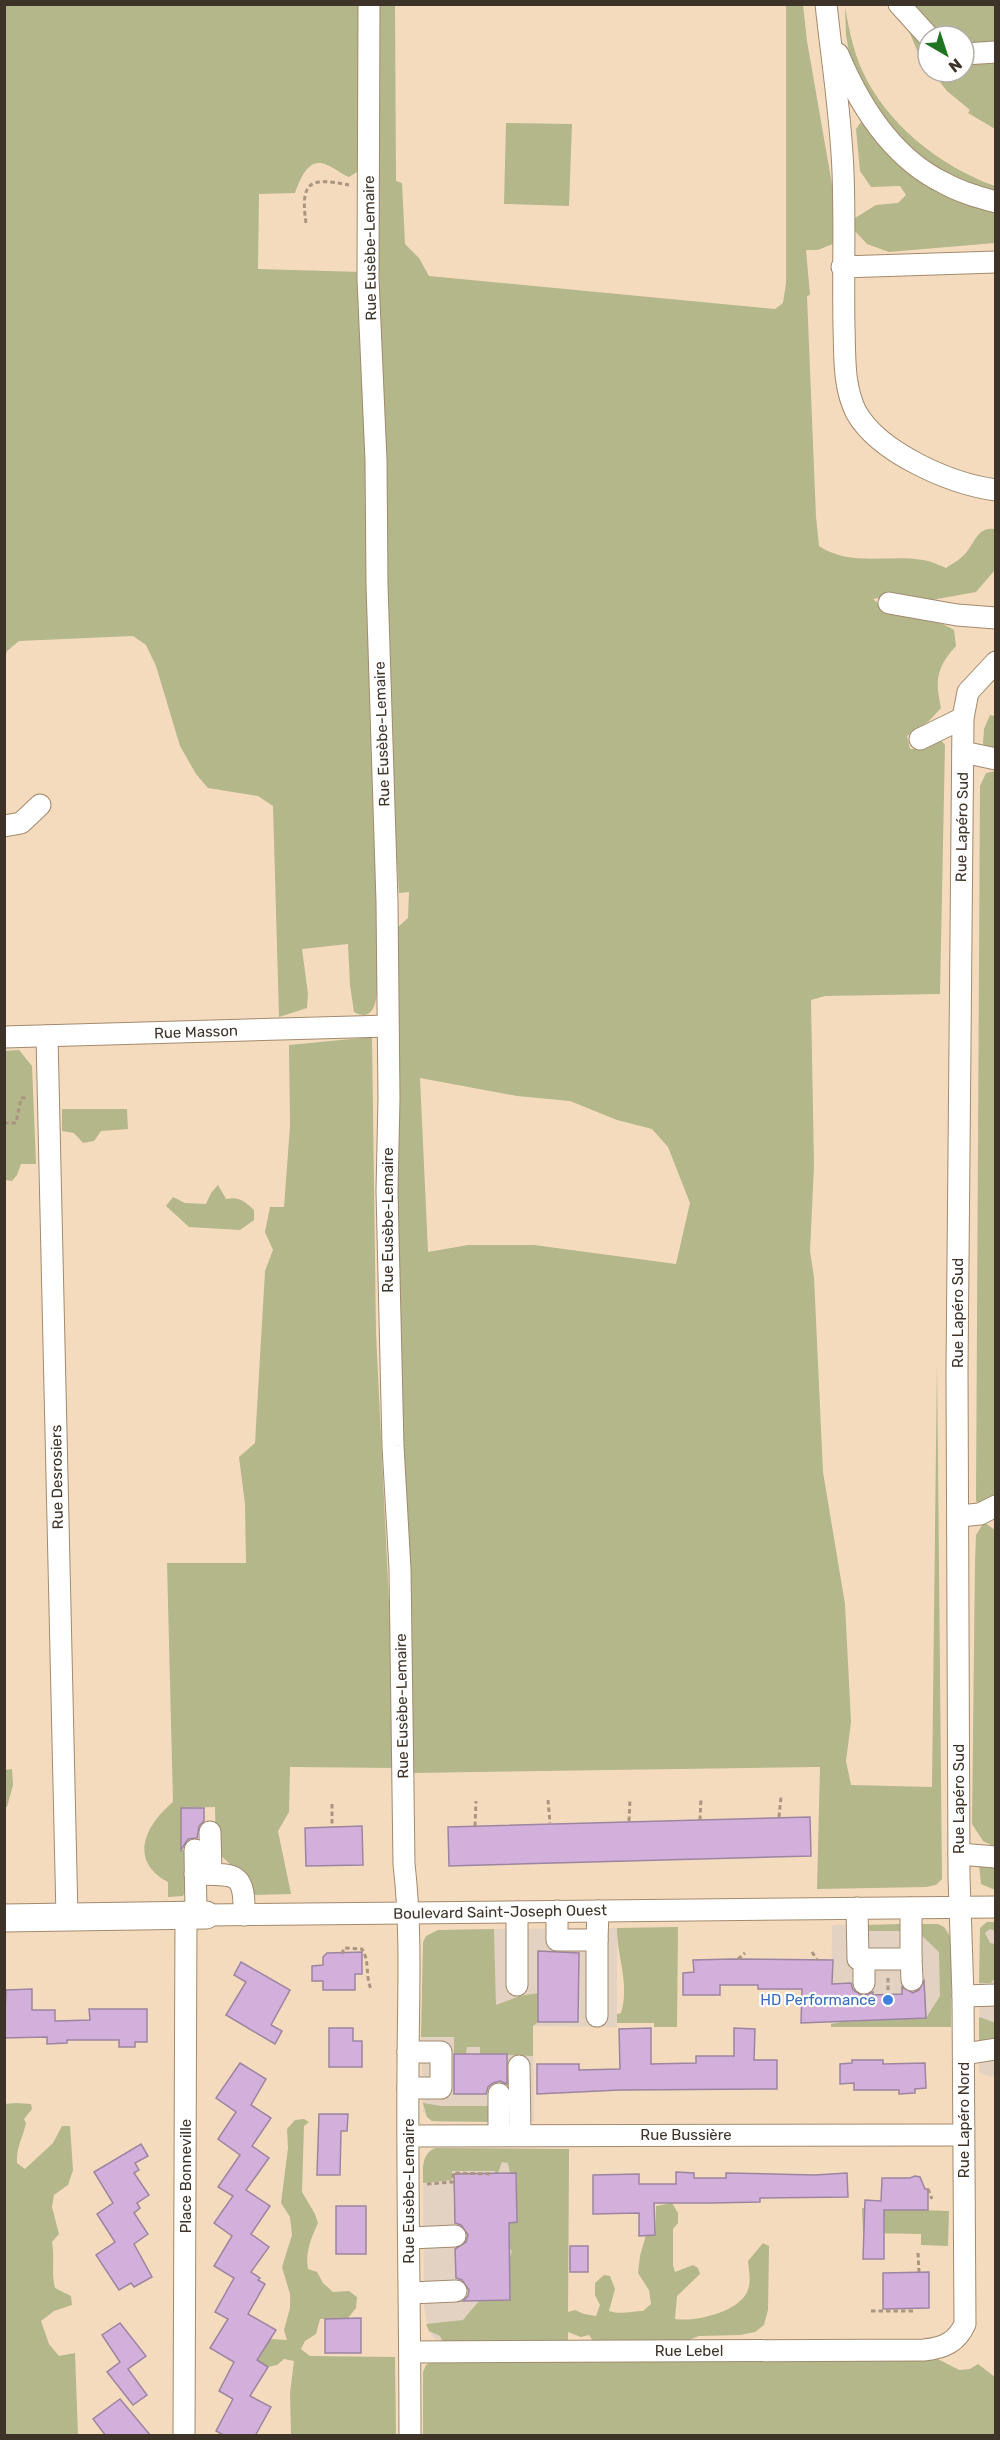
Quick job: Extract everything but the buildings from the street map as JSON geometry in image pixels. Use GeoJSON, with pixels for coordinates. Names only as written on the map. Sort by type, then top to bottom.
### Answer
{"type":"FeatureCollection","features":[{"type":"Feature","properties":{"kind":"main road","name":"Boulevard Saint-Joseph Ouest"},"geometry":{"type":"LineString","coordinates":[[4,1918],[196,1915]]}},
{"type":"Feature","properties":{"kind":"street","name":"Rue Eusèbe-Lemaire"},"geometry":{"type":"LineString","coordinates":[[369,4],[368,279],[375,448],[388,1026],[389,1317],[400,1569],[404,1864],[409,1913],[410,2436]]}},
{"type":"Feature","properties":{"kind":"street"},"geometry":{"type":"LineString","coordinates":[[826,4],[843,171],[842,267],[845,374],[849,394],[863,423],[873,435],[918,463],[954,479],[996,490]]}},
{"type":"Feature","properties":{"kind":"street"},"geometry":{"type":"LineString","coordinates":[[899,4],[917,24]]}},
{"type":"Feature","properties":{"kind":"street"},"geometry":{"type":"LineString","coordinates":[[829,34],[866,112],[898,148],[917,166],[942,183],[996,202]]}},
{"type":"Feature","properties":{"kind":"street"},"geometry":{"type":"LineString","coordinates":[[976,53],[996,52]]}},
{"type":"Feature","properties":{"kind":"street"},"geometry":{"type":"LineString","coordinates":[[842,267],[996,262]]}},
{"type":"Feature","properties":{"kind":"street"},"geometry":{"type":"LineString","coordinates":[[890,603],[957,615],[996,618]]}},
{"type":"Feature","properties":{"kind":"street","name":"Rue Lapéro Sud"},"geometry":{"type":"LineString","coordinates":[[961,1907],[957,1358],[963,718],[968,692],[996,662]]}},
{"type":"Feature","properties":{"kind":"street"},"geometry":{"type":"LineString","coordinates":[[920,740],[963,718]]}},
{"type":"Feature","properties":{"kind":"street"},"geometry":{"type":"LineString","coordinates":[[963,752],[996,759]]}},
{"type":"Feature","properties":{"kind":"street"},"geometry":{"type":"LineString","coordinates":[[4,826],[21,822],[40,805]]}},
{"type":"Feature","properties":{"kind":"street","name":"Rue Masson"},"geometry":{"type":"LineString","coordinates":[[4,1037],[388,1026]]}},
{"type":"Feature","properties":{"kind":"street","name":"Rue Desrosiers"},"geometry":{"type":"LineString","coordinates":[[47,1036],[67,1917]]}},
{"type":"Feature","properties":{"kind":"street"},"geometry":{"type":"LineString","coordinates":[[959,1516],[980,1514],[994,1509]]}},
{"type":"Feature","properties":{"kind":"street"},"geometry":{"type":"LineString","coordinates":[[203,1874],[210,1832]]}},
{"type":"Feature","properties":{"kind":"street"},"geometry":{"type":"LineString","coordinates":[[195,1850],[203,1874]]}},
{"type":"Feature","properties":{"kind":"street"},"geometry":{"type":"LineString","coordinates":[[959,1854],[996,1857]]}},
{"type":"Feature","properties":{"kind":"street"},"geometry":{"type":"LineString","coordinates":[[203,1874],[227,1874],[236,1878],[244,1892],[244,1915]]}},
{"type":"Feature","properties":{"kind":"street","name":"Place Bonneville"},"geometry":{"type":"LineString","coordinates":[[184,2436],[196,1915],[203,1874]]}},
{"type":"Feature","properties":{"kind":"street","name":"Rue Lapéro Nord"},"geometry":{"type":"LineString","coordinates":[[961,1907],[966,2313],[962,2331]]}},
{"type":"Feature","properties":{"kind":"street","name":"Boulevard Saint-Joseph Ouest"},"geometry":{"type":"LineString","coordinates":[[196,1915],[996,1907]]}},
{"type":"Feature","properties":{"kind":"street"},"geometry":{"type":"LineString","coordinates":[[857,1908],[858,1959],[911,1959]]}},
{"type":"Feature","properties":{"kind":"street"},"geometry":{"type":"LineString","coordinates":[[910,1908],[912,1980]]}},
{"type":"Feature","properties":{"kind":"street"},"geometry":{"type":"LineString","coordinates":[[557,1911],[557,1940],[570,1945],[597,1940]]}},
{"type":"Feature","properties":{"kind":"street"},"geometry":{"type":"LineString","coordinates":[[597,2016],[598,1911]]}},
{"type":"Feature","properties":{"kind":"street"},"geometry":{"type":"LineString","coordinates":[[517,1912],[517,1985]]}},
{"type":"Feature","properties":{"kind":"street"},"geometry":{"type":"LineString","coordinates":[[864,1959],[864,1983]]}},
{"type":"Feature","properties":{"kind":"street"},"geometry":{"type":"LineString","coordinates":[[963,1996],[996,1995]]}},
{"type":"Feature","properties":{"kind":"street"},"geometry":{"type":"LineString","coordinates":[[964,2054],[996,2049]]}},
{"type":"Feature","properties":{"kind":"street"},"geometry":{"type":"LineString","coordinates":[[408,2052],[441,2052],[447,2087],[408,2088]]}},
{"type":"Feature","properties":{"kind":"street"},"geometry":{"type":"LineString","coordinates":[[519,2066],[520,2135]]}},
{"type":"Feature","properties":{"kind":"street"},"geometry":{"type":"LineString","coordinates":[[499,2094],[499,2135]]}},
{"type":"Feature","properties":{"kind":"street","name":"Rue Bussière"},"geometry":{"type":"LineString","coordinates":[[409,2136],[963,2135]]}},
{"type":"Feature","properties":{"kind":"street"},"geometry":{"type":"LineString","coordinates":[[410,2238],[455,2236]]}},
{"type":"Feature","properties":{"kind":"street"},"geometry":{"type":"LineString","coordinates":[[410,2293],[456,2291]]}},
{"type":"Feature","properties":{"kind":"street","name":"Rue Lebel"},"geometry":{"type":"LineString","coordinates":[[410,2352],[924,2350],[947,2346],[962,2331]]}},
{"type":"Feature","properties":{"kind":"path"},"geometry":{"type":"LineString","coordinates":[[306,223],[303,203],[306,189],[314,182],[327,180],[368,187]]}},
{"type":"Feature","properties":{"kind":"path"},"geometry":{"type":"LineString","coordinates":[[4,1123],[16,1123],[21,1098],[33,1098]]}},
{"type":"Feature","properties":{"kind":"path"},"geometry":{"type":"LineString","coordinates":[[779,1817],[781,1797]]}},
{"type":"Feature","properties":{"kind":"path"},"geometry":{"type":"LineString","coordinates":[[700,1820],[701,1798]]}},
{"type":"Feature","properties":{"kind":"path"},"geometry":{"type":"LineString","coordinates":[[629,1821],[630,1799]]}},
{"type":"Feature","properties":{"kind":"path"},"geometry":{"type":"LineString","coordinates":[[548,1800],[550,1823]]}},
{"type":"Feature","properties":{"kind":"path"},"geometry":{"type":"LineString","coordinates":[[475,1826],[476,1801]]}},
{"type":"Feature","properties":{"kind":"path"},"geometry":{"type":"LineString","coordinates":[[332,1804],[332,1827]]}},
{"type":"Feature","properties":{"kind":"path"},"geometry":{"type":"LineString","coordinates":[[342,1954],[344,1948],[362,1949],[366,1956],[364,1969],[371,1989]]}},
{"type":"Feature","properties":{"kind":"path"},"geometry":{"type":"LineString","coordinates":[[812,1952],[817,1960]]}},
{"type":"Feature","properties":{"kind":"path"},"geometry":{"type":"LineString","coordinates":[[738,1959],[745,1953]]}},
{"type":"Feature","properties":{"kind":"path"},"geometry":{"type":"LineString","coordinates":[[409,2185],[453,2182],[453,2173],[491,2174]]}},
{"type":"Feature","properties":{"kind":"path"},"geometry":{"type":"LineString","coordinates":[[449,2183],[449,2188]]}},
{"type":"Feature","properties":{"kind":"path"},"geometry":{"type":"LineString","coordinates":[[918,2253],[919,2272]]}},
{"type":"Feature","properties":{"kind":"path"},"geometry":{"type":"LineString","coordinates":[[871,2312],[913,2311],[913,2308]]}},
{"type":"Feature","properties":{"kind":"shaded area"},"geometry":{"type":"Polygon","coordinates":[[[995,1922],[995,2076],[988,2076],[979,2073],[980,1928],[983,1924],[995,1922]]]}},
{"type":"Feature","properties":{"kind":"shaded area"},"geometry":{"type":"Polygon","coordinates":[[[931,1924],[944,1927],[949,1932],[951,2027],[831,2027],[832,1925],[931,1924]]]}},
{"type":"Feature","properties":{"kind":"shaded area"},"geometry":{"type":"Polygon","coordinates":[[[617,1928],[617,2027],[533,2026],[534,2121],[442,2122],[432,2121],[427,2117],[423,2111],[421,2037],[497,2036],[494,1929],[617,1928]]]}},
{"type":"Feature","properties":{"kind":"shaded area"},"geometry":{"type":"Polygon","coordinates":[[[436,2148],[569,2149],[568,2344],[443,2344],[429,2331],[424,2307],[423,2165],[429,2150],[436,2148]]]}},
{"type":"Feature","properties":{"kind":"green space"},"geometry":{"type":"Polygon","coordinates":[[[4,5],[362,5],[360,170],[349,177],[327,165],[315,164],[306,171],[295,193],[259,194],[258,269],[362,272],[379,915],[376,945],[377,992],[371,1012],[364,1015],[354,1012],[348,944],[302,949],[308,994],[307,1008],[279,1017],[273,806],[258,796],[208,788],[196,774],[180,746],[156,666],[146,645],[133,636],[19,641],[7,651],[5,658],[4,5]]]}},
{"type":"Feature","properties":{"kind":"green space"},"geometry":{"type":"Polygon","coordinates":[[[375,5],[395,5],[396,181],[402,183],[405,244],[419,258],[429,276],[775,309],[783,303],[786,283],[786,5],[803,5],[807,41],[837,213],[835,243],[818,250],[806,250],[810,295],[807,296],[819,546],[844,556],[923,560],[946,568],[967,552],[980,533],[984,530],[995,529],[995,570],[976,592],[915,603],[883,597],[873,599],[891,610],[934,621],[954,630],[956,646],[944,661],[939,675],[938,690],[941,708],[929,721],[907,736],[910,749],[922,749],[939,738],[945,745],[940,994],[825,996],[811,1000],[814,1166],[810,1251],[814,1277],[823,1472],[845,1604],[851,1722],[846,1761],[851,1785],[932,1787],[937,1362],[942,1879],[936,1885],[817,1889],[820,1767],[412,1773],[397,1268],[398,927],[408,918],[409,892],[399,893],[385,661],[375,5]],[[420,1078],[428,1252],[468,1245],[534,1245],[676,1264],[690,1203],[668,1147],[652,1129],[617,1120],[570,1101],[517,1096],[420,1078]]]}},
{"type":"Feature","properties":{"kind":"green space"},"geometry":{"type":"Polygon","coordinates":[[[906,5],[995,5],[995,42],[976,46],[976,24],[923,24],[906,5]]]}},
{"type":"Feature","properties":{"kind":"green space"},"geometry":{"type":"Polygon","coordinates":[[[845,7],[862,70],[872,90],[885,108],[917,141],[936,155],[975,178],[995,186],[995,196],[942,177],[891,135],[851,64],[846,35],[845,7]]]}},
{"type":"Feature","properties":{"kind":"green space"},"geometry":{"type":"Polygon","coordinates":[[[906,24],[916,33],[916,48],[906,24]]]}},
{"type":"Feature","properties":{"kind":"green space"},"geometry":{"type":"Polygon","coordinates":[[[976,58],[995,58],[995,129],[968,113],[970,110],[941,84],[976,84],[976,58]]]}},
{"type":"Feature","properties":{"kind":"green space"},"geometry":{"type":"Polygon","coordinates":[[[864,118],[995,208],[995,243],[889,252],[867,244],[854,230],[855,218],[876,205],[898,203],[906,195],[900,186],[871,187],[860,171],[856,129],[864,118]]]}},
{"type":"Feature","properties":{"kind":"green space"},"geometry":{"type":"Polygon","coordinates":[[[506,123],[572,124],[569,206],[504,204],[506,123]]]}},
{"type":"Feature","properties":{"kind":"green space"},"geometry":{"type":"Polygon","coordinates":[[[990,715],[995,716],[995,751],[988,751],[983,744],[984,729],[990,715]]]}},
{"type":"Feature","properties":{"kind":"green space"},"geometry":{"type":"Polygon","coordinates":[[[995,771],[996,1499],[981,1507],[976,1501],[980,786],[986,773],[995,771]]]}},
{"type":"Feature","properties":{"kind":"green space"},"geometry":{"type":"Polygon","coordinates":[[[372,1037],[376,1333],[397,1768],[290,1767],[289,1812],[278,1831],[291,1894],[254,1895],[250,1883],[216,1851],[215,1807],[181,1808],[181,1850],[192,1850],[183,1896],[168,1897],[168,1882],[148,1864],[145,1854],[145,1843],[149,1832],[163,1811],[173,1802],[167,1563],[246,1563],[245,1504],[239,1457],[255,1443],[265,1271],[273,1250],[265,1232],[270,1207],[284,1207],[290,1126],[289,1045],[372,1037]]]}},
{"type":"Feature","properties":{"kind":"green space"},"geometry":{"type":"Polygon","coordinates":[[[19,1050],[32,1066],[36,1164],[21,1164],[12,1181],[5,1180],[5,1051],[19,1050]]]}},
{"type":"Feature","properties":{"kind":"green space"},"geometry":{"type":"Polygon","coordinates":[[[62,1109],[127,1109],[128,1129],[101,1131],[94,1141],[83,1143],[74,1133],[62,1131],[62,1109]]]}},
{"type":"Feature","properties":{"kind":"green space"},"geometry":{"type":"Polygon","coordinates":[[[218,1185],[226,1199],[234,1198],[248,1204],[254,1210],[254,1220],[240,1230],[189,1227],[166,1206],[173,1197],[185,1203],[206,1204],[218,1185]]]}},
{"type":"Feature","properties":{"kind":"green space"},"geometry":{"type":"Polygon","coordinates":[[[984,1522],[996,1531],[995,1847],[983,1841],[972,1824],[976,1535],[984,1522]]]}},
{"type":"Feature","properties":{"kind":"green space"},"geometry":{"type":"Polygon","coordinates":[[[12,1769],[13,1785],[7,1807],[5,1807],[5,1770],[12,1769]]]}},
{"type":"Feature","properties":{"kind":"green space"},"geometry":{"type":"Polygon","coordinates":[[[979,1864],[995,1866],[995,1890],[981,1884],[979,1864]]]}},
{"type":"Feature","properties":{"kind":"green space"},"geometry":{"type":"Polygon","coordinates":[[[987,1922],[995,1922],[995,1931],[990,1929],[985,1933],[990,1943],[995,1944],[995,1978],[991,1983],[979,1983],[980,1928],[987,1922]]]}},
{"type":"Feature","properties":{"kind":"green space"},"geometry":{"type":"Polygon","coordinates":[[[901,1924],[901,1931],[865,1931],[865,1925],[901,1924]]]}},
{"type":"Feature","properties":{"kind":"green space"},"geometry":{"type":"Polygon","coordinates":[[[919,1924],[938,1924],[944,1927],[952,1940],[951,2027],[831,2027],[831,2024],[842,2022],[926,2018],[940,1996],[939,1952],[919,1933],[919,1924]]]}},
{"type":"Feature","properties":{"kind":"green space"},"geometry":{"type":"Polygon","coordinates":[[[678,1927],[677,2027],[654,2027],[654,2023],[617,2023],[617,2014],[621,2013],[623,2002],[624,1981],[617,1928],[678,1927]]]}},
{"type":"Feature","properties":{"kind":"green space"},"geometry":{"type":"Polygon","coordinates":[[[494,1929],[496,2005],[520,1996],[538,1993],[538,2022],[533,2026],[533,2056],[480,2054],[480,2047],[467,2047],[466,2054],[454,2054],[454,2037],[421,2037],[423,1942],[426,1936],[438,1930],[494,1929]]]}},
{"type":"Feature","properties":{"kind":"green space"},"geometry":{"type":"Polygon","coordinates":[[[979,2017],[996,2023],[995,2038],[985,2045],[979,2044],[979,2017]]]}},
{"type":"Feature","properties":{"kind":"green space"},"geometry":{"type":"Polygon","coordinates":[[[423,2103],[441,2106],[494,2106],[491,2122],[432,2121],[427,2117],[423,2103]]]}},
{"type":"Feature","properties":{"kind":"green space"},"geometry":{"type":"Polygon","coordinates":[[[4,2104],[31,2104],[32,2109],[24,2119],[26,2123],[18,2152],[17,2163],[25,2169],[53,2143],[62,2126],[70,2126],[73,2170],[68,2185],[54,2195],[52,2207],[59,2234],[52,2242],[55,2288],[71,2296],[72,2305],[54,2311],[41,2321],[49,2344],[59,2356],[75,2353],[78,2435],[5,2435],[4,2104]]]}},
{"type":"Feature","properties":{"kind":"green space"},"geometry":{"type":"Polygon","coordinates":[[[304,2119],[309,2122],[304,2126],[302,2192],[318,2223],[308,2251],[308,2269],[317,2272],[323,2283],[333,2292],[349,2291],[357,2297],[356,2308],[348,2318],[320,2319],[316,2334],[305,2341],[301,2349],[310,2356],[395,2357],[396,2435],[291,2435],[290,2393],[294,2361],[284,2359],[277,2365],[268,2367],[247,2354],[270,2339],[287,2340],[284,2330],[290,2308],[290,2294],[282,2267],[292,2235],[290,2217],[281,2203],[288,2148],[287,2129],[295,2120],[304,2119]]]}},
{"type":"Feature","properties":{"kind":"green space"},"geometry":{"type":"Polygon","coordinates":[[[436,2148],[569,2149],[568,2312],[575,2310],[596,2316],[600,2305],[595,2295],[595,2283],[604,2275],[610,2276],[615,2289],[609,2311],[622,2313],[643,2311],[651,2304],[649,2290],[638,2273],[640,2256],[646,2235],[655,2235],[656,2206],[672,2203],[678,2213],[678,2223],[673,2229],[675,2272],[693,2265],[698,2268],[700,2274],[677,2296],[675,2319],[693,2319],[714,2315],[741,2301],[749,2286],[748,2261],[763,2243],[769,2246],[768,2310],[764,2325],[755,2332],[740,2335],[699,2336],[681,2343],[595,2344],[589,2335],[581,2337],[568,2332],[568,2344],[448,2344],[440,2336],[429,2331],[426,2324],[463,2320],[479,2301],[510,2300],[509,2260],[512,2251],[509,2248],[509,2223],[517,2222],[516,2173],[510,2173],[508,2163],[502,2162],[498,2173],[495,2171],[452,2171],[452,2180],[423,2183],[425,2158],[431,2150],[436,2148]]]}},
{"type":"Feature","properties":{"kind":"green space"},"geometry":{"type":"Polygon","coordinates":[[[862,2208],[949,2211],[948,2246],[921,2245],[921,2234],[863,2233],[862,2208]]]}},
{"type":"Feature","properties":{"kind":"green space"},"geometry":{"type":"Polygon","coordinates":[[[936,2358],[959,2370],[970,2369],[978,2364],[995,2377],[995,2435],[423,2435],[423,2372],[426,2365],[435,2360],[851,2361],[936,2358]]]}},
{"type":"Feature","properties":{"kind":"place","name":"HD Performance"},"geometry":{"type":"Point","coordinates":[888,2000]}}]}
